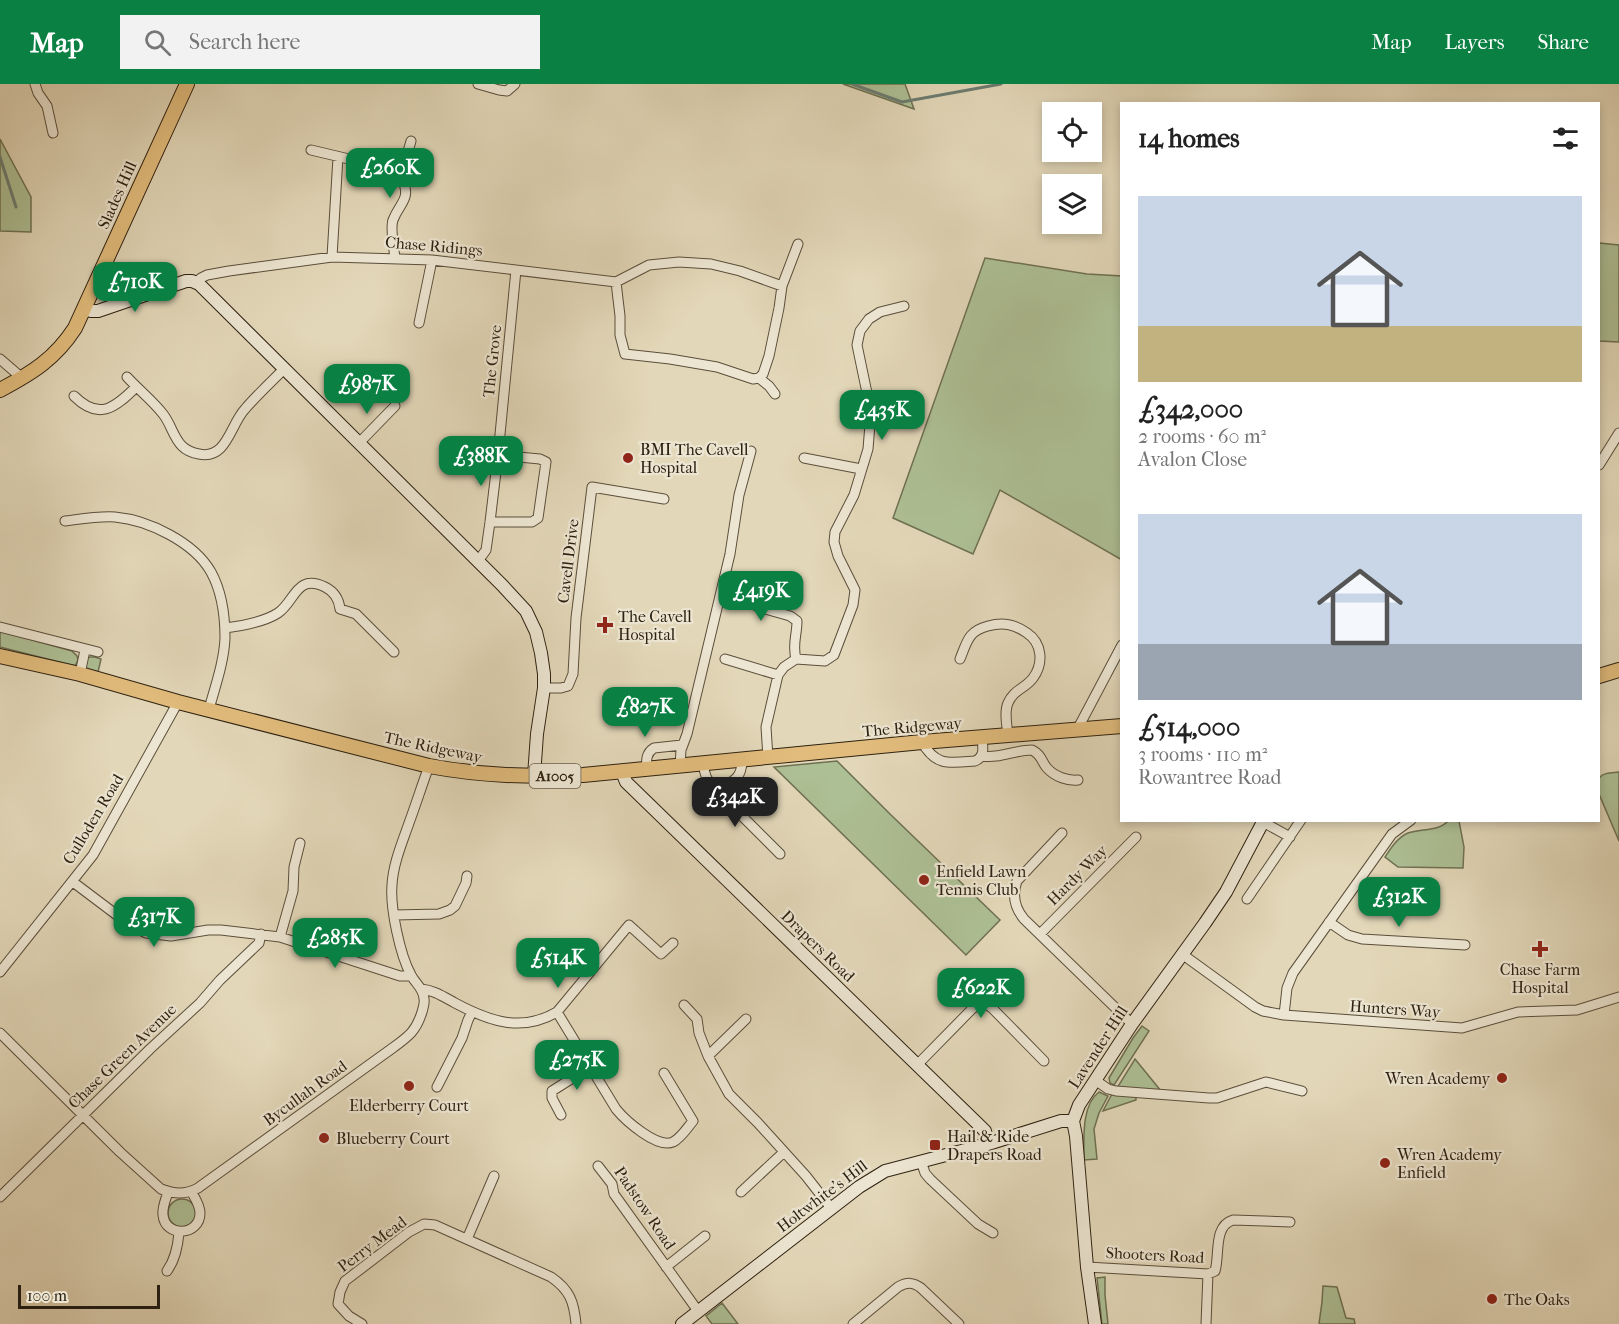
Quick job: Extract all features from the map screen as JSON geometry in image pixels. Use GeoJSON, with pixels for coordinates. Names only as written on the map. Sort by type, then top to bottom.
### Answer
{"type":"FeatureCollection","features":[{"type":"Feature","properties":{"kind":"main road","name":"Slades Hill"},"geometry":{"type":"LineString","coordinates":[[0,390],[39,368],[66,343],[84,309],[187,84]]}},
{"type":"Feature","properties":{"kind":"main road","name":"The Ridgeway"},"geometry":{"type":"LineString","coordinates":[[0,656],[80,674],[178,702],[429,766],[492,775],[583,775],[622,772],[922,742],[1120,726]]}},
{"type":"Feature","properties":{"kind":"main road"},"geometry":{"type":"LineString","coordinates":[[1600,676],[1619,670]]}},
{"type":"Feature","properties":{"kind":"street"},"geometry":{"type":"LineString","coordinates":[[35,84],[47,106],[53,133]]}},
{"type":"Feature","properties":{"kind":"street"},"geometry":{"type":"LineString","coordinates":[[478,84],[507,91],[514,85]]}},
{"type":"Feature","properties":{"kind":"street"},"geometry":{"type":"LineString","coordinates":[[395,258],[392,222],[406,198],[405,185],[401,176],[411,141]]}},
{"type":"Feature","properties":{"kind":"street"},"geometry":{"type":"LineString","coordinates":[[311,150],[349,159]]}},
{"type":"Feature","properties":{"kind":"street"},"geometry":{"type":"LineString","coordinates":[[332,257],[338,157]]}},
{"type":"Feature","properties":{"kind":"street"},"geometry":{"type":"LineString","coordinates":[[782,286],[740,271],[711,264],[679,262],[649,265],[616,282],[623,358],[670,358],[717,367],[753,379],[759,378],[763,374],[769,356],[782,286],[798,244]]}},
{"type":"Feature","properties":{"kind":"street","name":"Chase Ridings"},"geometry":{"type":"LineString","coordinates":[[84,309],[98,311],[186,281],[196,282],[207,275],[332,257],[432,260],[616,282]]}},
{"type":"Feature","properties":{"kind":"street"},"geometry":{"type":"LineString","coordinates":[[419,323],[432,260]]}},
{"type":"Feature","properties":{"kind":"street","name":"The Grove"},"geometry":{"type":"LineString","coordinates":[[478,561],[486,550],[490,522],[516,270]]}},
{"type":"Feature","properties":{"kind":"street"},"geometry":{"type":"LineString","coordinates":[[196,282],[526,611],[536,632],[544,674],[534,776]]}},
{"type":"Feature","properties":{"kind":"street"},"geometry":{"type":"LineString","coordinates":[[768,758],[766,728],[778,675],[784,667],[796,659],[825,661],[834,655],[853,605],[855,590],[838,556],[834,542],[835,532],[854,495],[868,449],[871,412],[857,345],[860,332],[870,319],[880,312],[904,306]]}},
{"type":"Feature","properties":{"kind":"street"},"geometry":{"type":"LineString","coordinates":[[0,359],[22,378]]}},
{"type":"Feature","properties":{"kind":"street"},"geometry":{"type":"LineString","coordinates":[[127,377],[164,414],[180,445],[197,454],[207,455],[223,446],[243,410],[284,369]]}},
{"type":"Feature","properties":{"kind":"street"},"geometry":{"type":"LineString","coordinates":[[759,378],[775,394]]}},
{"type":"Feature","properties":{"kind":"street"},"geometry":{"type":"LineString","coordinates":[[74,396],[83,406],[93,410],[102,410],[119,403],[136,387]]}},
{"type":"Feature","properties":{"kind":"street"},"geometry":{"type":"LineString","coordinates":[[359,442],[394,406]]}},
{"type":"Feature","properties":{"kind":"street"},"geometry":{"type":"LineString","coordinates":[[871,412],[917,417]]}},
{"type":"Feature","properties":{"kind":"street"},"geometry":{"type":"LineString","coordinates":[[1600,463],[1619,433]]}},
{"type":"Feature","properties":{"kind":"street"},"geometry":{"type":"LineString","coordinates":[[680,766],[682,745],[687,734],[730,554],[739,495],[751,451]]}},
{"type":"Feature","properties":{"kind":"street"},"geometry":{"type":"LineString","coordinates":[[490,522],[532,522],[538,518],[546,462],[540,459],[498,455]]}},
{"type":"Feature","properties":{"kind":"street"},"geometry":{"type":"LineString","coordinates":[[804,458],[861,469]]}},
{"type":"Feature","properties":{"kind":"street","name":"Cavell Drive"},"geometry":{"type":"LineString","coordinates":[[544,688],[568,686],[573,674],[576,618],[592,487],[664,499]]}},
{"type":"Feature","properties":{"kind":"street"},"geometry":{"type":"LineString","coordinates":[[64,521],[114,517],[146,524],[172,536],[197,556],[210,571],[220,593],[225,628],[223,656],[208,709]]}},
{"type":"Feature","properties":{"kind":"street"},"geometry":{"type":"LineString","coordinates":[[225,628],[275,615],[286,606],[298,588],[318,584],[336,595],[340,609],[356,614],[394,652]]}},
{"type":"Feature","properties":{"kind":"street"},"geometry":{"type":"LineString","coordinates":[[746,598],[758,607],[790,616],[797,621],[794,643],[796,659]]}},
{"type":"Feature","properties":{"kind":"street"},"geometry":{"type":"LineString","coordinates":[[960,659],[970,634],[979,628],[994,624],[1018,627],[1038,644],[1041,656],[1036,673],[1026,685],[1013,693],[1006,705],[1008,735]]}},
{"type":"Feature","properties":{"kind":"street"},"geometry":{"type":"LineString","coordinates":[[0,627],[98,652]]}},
{"type":"Feature","properties":{"kind":"street"},"geometry":{"type":"LineString","coordinates":[[1077,730],[1120,649]]}},
{"type":"Feature","properties":{"kind":"street"},"geometry":{"type":"LineString","coordinates":[[80,674],[86,650]]}},
{"type":"Feature","properties":{"kind":"street"},"geometry":{"type":"LineString","coordinates":[[725,659],[778,675]]}},
{"type":"Feature","properties":{"kind":"street","name":"Culloden Road"},"geometry":{"type":"LineString","coordinates":[[0,972],[93,855],[178,702]]}},
{"type":"Feature","properties":{"kind":"street"},"geometry":{"type":"LineString","coordinates":[[982,738],[982,756]]}},
{"type":"Feature","properties":{"kind":"street"},"geometry":{"type":"LineString","coordinates":[[922,742],[930,754],[947,764],[975,761],[982,756],[995,758],[1002,754],[1032,750],[1042,759],[1047,768],[1060,777],[1070,781],[1078,780]]}},
{"type":"Feature","properties":{"kind":"street"},"geometry":{"type":"LineString","coordinates":[[647,770],[646,760],[650,750],[682,745]]}},
{"type":"Feature","properties":{"kind":"street"},"geometry":{"type":"LineString","coordinates":[[703,764],[705,778],[709,782],[723,786],[735,781],[738,777],[742,760]]}},
{"type":"Feature","properties":{"kind":"street"},"geometry":{"type":"LineString","coordinates":[[429,766],[395,867],[391,899],[404,955],[411,976],[421,989],[431,991],[493,1021],[534,1022],[546,1019],[557,1012],[629,925],[661,954],[673,943]]}},
{"type":"Feature","properties":{"kind":"street","name":"Drapers Road"},"geometry":{"type":"LineString","coordinates":[[622,772],[626,782],[985,1131],[988,1144]]}},
{"type":"Feature","properties":{"kind":"street"},"geometry":{"type":"LineString","coordinates":[[723,786],[728,802],[780,854]]}},
{"type":"Feature","properties":{"kind":"street","name":"Lavender Hill"},"geometry":{"type":"LineString","coordinates":[[1073,1121],[1079,1106],[1132,1024],[1226,892],[1263,822]]}},
{"type":"Feature","properties":{"kind":"street"},"geometry":{"type":"LineString","coordinates":[[1266,822],[1290,837]]}},
{"type":"Feature","properties":{"kind":"street"},"geometry":{"type":"LineString","coordinates":[[1247,899],[1301,822]]}},
{"type":"Feature","properties":{"kind":"street"},"geometry":{"type":"LineString","coordinates":[[1284,1015],[1289,980],[1392,834],[1408,822]]}},
{"type":"Feature","properties":{"kind":"street"},"geometry":{"type":"LineString","coordinates":[[1062,833],[1022,874],[1015,888],[1016,905],[1019,913],[1132,1024]]}},
{"type":"Feature","properties":{"kind":"street","name":"Hardy Way"},"geometry":{"type":"LineString","coordinates":[[1040,934],[1136,837]]}},
{"type":"Feature","properties":{"kind":"street"},"geometry":{"type":"LineString","coordinates":[[280,937],[293,891],[294,867],[300,843]]}},
{"type":"Feature","properties":{"kind":"street"},"geometry":{"type":"LineString","coordinates":[[394,915],[439,914],[450,910],[466,883],[466,876]]}},
{"type":"Feature","properties":{"kind":"street"},"geometry":{"type":"LineString","coordinates":[[73,882],[130,925],[146,933],[171,936],[208,930],[280,937],[400,976],[411,976]]}},
{"type":"Feature","properties":{"kind":"street"},"geometry":{"type":"LineString","coordinates":[[1329,922],[1348,935],[1362,939],[1465,945]]}},
{"type":"Feature","properties":{"kind":"street","name":"Chase Green Avenue"},"geometry":{"type":"LineString","coordinates":[[0,1197],[150,1048],[200,1003],[220,980],[259,943],[261,934]]}},
{"type":"Feature","properties":{"kind":"street","name":"Hunters Way"},"geometry":{"type":"LineString","coordinates":[[1182,954],[1255,1007],[1284,1015],[1462,1028],[1518,1012],[1577,1010],[1619,997]]}},
{"type":"Feature","properties":{"kind":"street","name":"Bycullah Road"},"geometry":{"type":"LineString","coordinates":[[191,1191],[342,1085],[410,1034],[417,1026],[424,1003],[421,989]]}},
{"type":"Feature","properties":{"kind":"street"},"geometry":{"type":"LineString","coordinates":[[917,1065],[975,1006],[983,1004],[992,1008],[1044,1061]]}},
{"type":"Feature","properties":{"kind":"street"},"geometry":{"type":"LineString","coordinates":[[684,1005],[697,1019],[699,1033],[708,1056],[729,1094],[806,1176],[831,1208]]}},
{"type":"Feature","properties":{"kind":"street"},"geometry":{"type":"LineString","coordinates":[[437,1087],[462,1038],[472,1012]]}},
{"type":"Feature","properties":{"kind":"street"},"geometry":{"type":"LineString","coordinates":[[557,1012],[624,1118],[631,1125],[659,1142],[668,1143],[676,1140],[693,1121],[664,1073]]}},
{"type":"Feature","properties":{"kind":"street"},"geometry":{"type":"LineString","coordinates":[[708,1056],[746,1019]]}},
{"type":"Feature","properties":{"kind":"street"},"geometry":{"type":"LineString","coordinates":[[0,1033],[155,1184],[168,1192],[191,1191],[198,1204],[200,1216],[198,1222],[187,1231],[174,1231],[163,1216],[163,1206],[168,1192]]}},
{"type":"Feature","properties":{"kind":"street"},"geometry":{"type":"LineString","coordinates":[[561,1114],[552,1098],[552,1091],[590,1067]]}},
{"type":"Feature","properties":{"kind":"street"},"geometry":{"type":"LineString","coordinates":[[1095,1080],[1108,1089],[1116,1091],[1209,1098],[1217,1098],[1266,1082],[1302,1091]]}},
{"type":"Feature","properties":{"kind":"street","name":"Holtwhite's Hill"},"geometry":{"type":"LineString","coordinates":[[682,1324],[831,1208],[885,1171],[988,1144],[1061,1121],[1073,1121]]}},
{"type":"Feature","properties":{"kind":"street"},"geometry":{"type":"LineString","coordinates":[[1073,1121],[1095,1324]]}},
{"type":"Feature","properties":{"kind":"street"},"geometry":{"type":"LineString","coordinates":[[741,1192],[784,1152]]}},
{"type":"Feature","properties":{"kind":"street"},"geometry":{"type":"LineString","coordinates":[[921,1161],[930,1179],[978,1224],[993,1233]]}},
{"type":"Feature","properties":{"kind":"street","name":"Padstow Road"},"geometry":{"type":"LineString","coordinates":[[598,1166],[612,1184],[614,1194],[698,1311]]}},
{"type":"Feature","properties":{"kind":"street"},"geometry":{"type":"LineString","coordinates":[[467,1239],[494,1176]]}},
{"type":"Feature","properties":{"kind":"street","name":"Shooters Road"},"geometry":{"type":"LineString","coordinates":[[1088,1267],[1208,1274],[1215,1271],[1220,1233],[1226,1223],[1233,1220],[1290,1222]]}},
{"type":"Feature","properties":{"kind":"street","name":"Perry Mead"},"geometry":{"type":"LineString","coordinates":[[362,1324],[349,1316],[338,1304],[345,1281],[409,1232],[424,1224],[435,1225],[551,1277],[560,1283],[569,1295],[573,1303],[576,1324]]}},
{"type":"Feature","properties":{"kind":"street"},"geometry":{"type":"LineString","coordinates":[[167,1271],[176,1251],[180,1232]]}},
{"type":"Feature","properties":{"kind":"street","name":"Padstow Road"},"geometry":{"type":"LineString","coordinates":[[666,1267],[705,1236]]}},
{"type":"Feature","properties":{"kind":"street"},"geometry":{"type":"LineString","coordinates":[[1206,1324],[1208,1274]]}},
{"type":"Feature","properties":{"kind":"street"},"geometry":{"type":"LineString","coordinates":[[853,1324],[904,1283],[915,1284],[921,1288],[958,1324]]}},
{"type":"Feature","properties":{"kind":"green space"},"geometry":{"type":"Polygon","coordinates":[[[843,84],[905,84],[914,109],[843,84]]]}},
{"type":"Feature","properties":{"kind":"green space"},"geometry":{"type":"Polygon","coordinates":[[[0,139],[31,197],[31,232],[0,231],[0,139]]]}},
{"type":"Feature","properties":{"kind":"green space"},"geometry":{"type":"Polygon","coordinates":[[[1600,243],[1619,245],[1619,342],[1600,341],[1600,243]]]}},
{"type":"Feature","properties":{"kind":"green space"},"geometry":{"type":"Polygon","coordinates":[[[985,258],[1087,274],[1120,276],[1120,559],[1000,490],[973,554],[893,518],[985,258]]]}},
{"type":"Feature","properties":{"kind":"green space"},"geometry":{"type":"Polygon","coordinates":[[[0,631],[72,651],[78,660],[75,666],[0,647],[0,631]]]}},
{"type":"Feature","properties":{"kind":"green space"},"geometry":{"type":"Polygon","coordinates":[[[89,657],[101,659],[98,672],[85,669],[89,657]]]}},
{"type":"Feature","properties":{"kind":"green space","name":"Enfield Lawn Tennis Club"},"geometry":{"type":"Polygon","coordinates":[[[837,761],[1000,920],[966,955],[774,767],[837,761]]]}},
{"type":"Feature","properties":{"kind":"green space"},"geometry":{"type":"Polygon","coordinates":[[[1619,772],[1619,841],[1600,796],[1600,777],[1619,772]]]}},
{"type":"Feature","properties":{"kind":"green space"},"geometry":{"type":"Polygon","coordinates":[[[1459,822],[1464,847],[1463,868],[1398,867],[1385,857],[1404,835],[1459,822]]]}},
{"type":"Feature","properties":{"kind":"green space"},"geometry":{"type":"Polygon","coordinates":[[[1142,1026],[1149,1031],[1114,1085],[1110,1083],[1109,1078],[1142,1026]]]}},
{"type":"Feature","properties":{"kind":"green space"},"geometry":{"type":"Polygon","coordinates":[[[1135,1059],[1161,1091],[1117,1088],[1135,1059]]]}},
{"type":"Feature","properties":{"kind":"green space"},"geometry":{"type":"Polygon","coordinates":[[[1099,1092],[1108,1096],[1094,1129],[1097,1159],[1084,1160],[1086,1114],[1093,1098],[1099,1092]]]}},
{"type":"Feature","properties":{"kind":"green space"},"geometry":{"type":"Polygon","coordinates":[[[1112,1094],[1136,1096],[1136,1100],[1103,1111],[1112,1094]]]}},
{"type":"Feature","properties":{"kind":"green space"},"geometry":{"type":"Polygon","coordinates":[[[182,1199],[192,1203],[196,1213],[192,1223],[182,1227],[172,1223],[168,1213],[172,1203],[182,1199]]]}},
{"type":"Feature","properties":{"kind":"green space"},"geometry":{"type":"Polygon","coordinates":[[[1105,1277],[1108,1324],[1102,1324],[1097,1278],[1105,1277]]]}},
{"type":"Feature","properties":{"kind":"green space"},"geometry":{"type":"Polygon","coordinates":[[[1323,1286],[1337,1287],[1346,1318],[1354,1319],[1355,1324],[1319,1324],[1323,1286]]]}},
{"type":"Feature","properties":{"kind":"green space"},"geometry":{"type":"Polygon","coordinates":[[[722,1303],[738,1324],[712,1324],[706,1316],[722,1303]]]}},
{"type":"Feature","properties":{"kind":"waterway"},"geometry":{"type":"LineString","coordinates":[[852,84],[902,102],[1001,84]]}},
{"type":"Feature","properties":{"kind":"waterway"},"geometry":{"type":"LineString","coordinates":[[0,157],[16,207]]}},
{"type":"Feature","properties":{"kind":"place","name":"BMI The Cavell Hospital"},"geometry":{"type":"Point","coordinates":[628,458]}},
{"type":"Feature","properties":{"kind":"place","name":"The Cavell Hospital"},"geometry":{"type":"Point","coordinates":[605,625]}},
{"type":"Feature","properties":{"kind":"place","name":"Enfield Lawn Tennis Club"},"geometry":{"type":"Point","coordinates":[924,880]}},
{"type":"Feature","properties":{"kind":"place","name":"Chase Farm Hospital"},"geometry":{"type":"Point","coordinates":[1540,949]}},
{"type":"Feature","properties":{"kind":"place","name":"Wren Academy"},"geometry":{"type":"Point","coordinates":[1502,1078]}},
{"type":"Feature","properties":{"kind":"place","name":"Elderberry Court"},"geometry":{"type":"Point","coordinates":[409,1086]}},
{"type":"Feature","properties":{"kind":"place","name":"Blueberry Court"},"geometry":{"type":"Point","coordinates":[324,1138]}},
{"type":"Feature","properties":{"kind":"place","name":"Hail & Ride Drapers Road"},"geometry":{"type":"Point","coordinates":[935,1145]}},
{"type":"Feature","properties":{"kind":"place","name":"Wren Academy Enfield"},"geometry":{"type":"Point","coordinates":[1385,1163]}},
{"type":"Feature","properties":{"kind":"place","name":"The Oaks"},"geometry":{"type":"Point","coordinates":[1492,1299]}}]}
